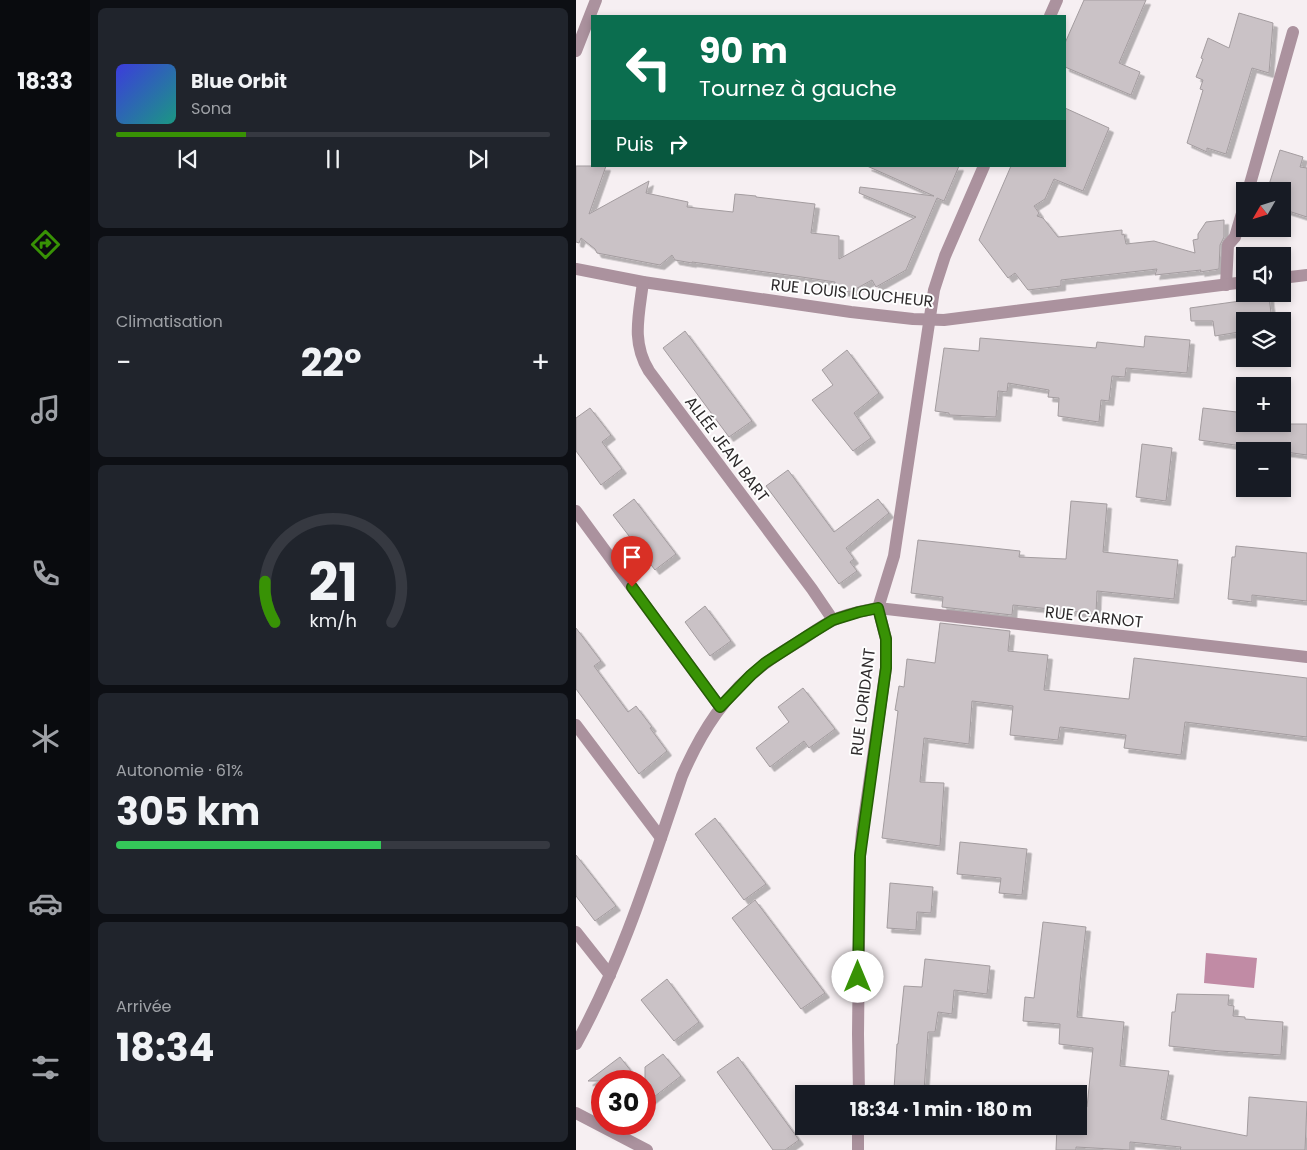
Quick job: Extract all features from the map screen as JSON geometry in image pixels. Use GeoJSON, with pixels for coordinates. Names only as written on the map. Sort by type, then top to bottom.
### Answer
{"type":"FeatureCollection","features":[{"type":"Feature","properties":{"kind":"street"},"geometry":{"type":"LineString","coordinates":[[576,51],[596,0]]}},
{"type":"Feature","properties":{"kind":"street"},"geometry":{"type":"LineString","coordinates":[[1050,15],[1057,0]]}},
{"type":"Feature","properties":{"kind":"street"},"geometry":{"type":"LineString","coordinates":[[1251,182],[1294,32]]}},
{"type":"Feature","properties":{"kind":"street"},"geometry":{"type":"LineString","coordinates":[[878,608],[894,556],[934,290],[945,256],[984,167]]}},
{"type":"Feature","properties":{"kind":"street"},"geometry":{"type":"LineString","coordinates":[[1226,285],[1228,245],[1236,234]]}},
{"type":"Feature","properties":{"kind":"street","name":"RUE LOUIS LOUCHEUR"},"geometry":{"type":"LineString","coordinates":[[576,269],[642,282],[852,312],[944,320],[1236,283]]}},
{"type":"Feature","properties":{"kind":"street"},"geometry":{"type":"LineString","coordinates":[[1291,277],[1307,275]]}},
{"type":"Feature","properties":{"kind":"street","name":"ALLÉE JEAN BART"},"geometry":{"type":"LineString","coordinates":[[642,282],[637,335],[640,354],[644,363],[833,620]]}},
{"type":"Feature","properties":{"kind":"street"},"geometry":{"type":"LineString","coordinates":[[576,511],[720,707]]}},
{"type":"Feature","properties":{"kind":"street","name":"RUE CARNOT"},"geometry":{"type":"LineString","coordinates":[[576,1044],[610,975],[636,913],[682,776],[708,724],[720,707],[765,663],[833,620],[878,608],[1307,657]]}},
{"type":"Feature","properties":{"kind":"street","name":"RUE LORIDANT"},"geometry":{"type":"LineString","coordinates":[[859,1085],[860,856],[886,668],[886,639],[878,608]]}},
{"type":"Feature","properties":{"kind":"street"},"geometry":{"type":"LineString","coordinates":[[576,725],[661,838]]}},
{"type":"Feature","properties":{"kind":"street"},"geometry":{"type":"LineString","coordinates":[[576,932],[610,975]]}},
{"type":"Feature","properties":{"kind":"street"},"geometry":{"type":"LineString","coordinates":[[576,1113],[647,1150]]}},
{"type":"Feature","properties":{"kind":"street"},"geometry":{"type":"LineString","coordinates":[[858,1135],[858,1150]]}},
{"type":"Feature","properties":{"kind":"shaded area"},"geometry":{"type":"Polygon","coordinates":[[[1206,953],[1257,958],[1254,988],[1204,983],[1206,953]]]}},
{"type":"Feature","properties":{"kind":"building"},"geometry":{"type":"Polygon","coordinates":[[[1084,0],[1146,0],[1119,63],[1140,72],[1131,95],[1066,67],[1066,41],[1084,0]]]}},
{"type":"Feature","properties":{"kind":"building"},"geometry":{"type":"Polygon","coordinates":[[[1239,13],[1273,23],[1269,73],[1252,68],[1226,154],[1207,148],[1207,152],[1187,143],[1203,90],[1200,89],[1203,80],[1196,77],[1208,38],[1229,48],[1239,13]]]}},
{"type":"Feature","properties":{"kind":"building"},"geometry":{"type":"Polygon","coordinates":[[[1066,108],[1109,128],[1083,191],[1054,179],[1045,199],[1034,206],[1039,213],[1037,216],[1043,218],[1058,237],[1122,230],[1126,244],[1154,241],[1195,253],[1193,240],[1198,239],[1198,234],[1206,222],[1224,220],[1224,237],[1220,245],[1219,269],[1155,275],[1157,269],[1061,280],[1061,286],[1028,290],[1015,273],[1008,278],[979,240],[1011,167],[1066,167],[1066,108]]]}},
{"type":"Feature","properties":{"kind":"building"},"geometry":{"type":"Polygon","coordinates":[[[1280,150],[1303,157],[1300,167],[1307,168],[1307,217],[1291,212],[1291,182],[1270,182],[1280,150]]]}},
{"type":"Feature","properties":{"kind":"building"},"geometry":{"type":"Polygon","coordinates":[[[576,166],[606,167],[589,214],[649,181],[646,193],[688,202],[687,207],[733,212],[735,194],[815,204],[811,233],[839,236],[839,259],[916,217],[859,193],[860,187],[934,196],[869,167],[959,167],[944,201],[937,198],[906,270],[876,287],[872,280],[850,292],[834,290],[835,282],[692,263],[675,260],[672,255],[660,265],[597,253],[595,249],[581,238],[579,243],[576,242],[576,166]]]}},
{"type":"Feature","properties":{"kind":"building"},"geometry":{"type":"Polygon","coordinates":[[[1236,302],[1270,302],[1271,312],[1236,312],[1236,332],[1215,336],[1213,321],[1191,321],[1190,308],[1236,302]]]}},
{"type":"Feature","properties":{"kind":"building"},"geometry":{"type":"Polygon","coordinates":[[[685,331],[752,421],[729,437],[663,348],[685,331]]]}},
{"type":"Feature","properties":{"kind":"building"},"geometry":{"type":"Polygon","coordinates":[[[1145,336],[1190,340],[1187,373],[1126,368],[1125,377],[1112,376],[1109,401],[1101,400],[1099,422],[1058,416],[1059,398],[1048,397],[1049,390],[1008,383],[1007,392],[998,391],[996,417],[949,415],[949,413],[935,411],[944,348],[979,351],[980,338],[1096,348],[1097,342],[1144,347],[1145,336]]]}},
{"type":"Feature","properties":{"kind":"building"},"geometry":{"type":"Polygon","coordinates":[[[847,350],[879,393],[854,413],[871,438],[853,451],[812,400],[833,385],[822,370],[847,350]]]}},
{"type":"Feature","properties":{"kind":"building"},"geometry":{"type":"Polygon","coordinates":[[[590,408],[611,435],[602,442],[622,469],[601,485],[576,451],[576,418],[590,408]]]}},
{"type":"Feature","properties":{"kind":"building"},"geometry":{"type":"Polygon","coordinates":[[[1203,408],[1236,412],[1236,432],[1291,432],[1291,424],[1307,424],[1307,455],[1291,453],[1291,442],[1236,442],[1236,445],[1199,440],[1203,408]]]}},
{"type":"Feature","properties":{"kind":"building"},"geometry":{"type":"Polygon","coordinates":[[[1142,444],[1172,448],[1166,501],[1136,497],[1142,444]]]}},
{"type":"Feature","properties":{"kind":"building"},"geometry":{"type":"Polygon","coordinates":[[[788,470],[834,532],[878,499],[889,513],[846,548],[854,559],[850,562],[857,571],[839,584],[766,486],[788,470]]]}},
{"type":"Feature","properties":{"kind":"building"},"geometry":{"type":"Polygon","coordinates":[[[634,499],[676,554],[655,570],[613,515],[634,499]]]}},
{"type":"Feature","properties":{"kind":"building"},"geometry":{"type":"Polygon","coordinates":[[[1071,501],[1107,504],[1103,552],[1178,560],[1174,599],[1097,591],[1096,614],[1013,605],[1012,615],[942,607],[943,597],[911,593],[918,540],[1020,551],[1019,557],[1066,559],[1071,501]]]}},
{"type":"Feature","properties":{"kind":"building"},"geometry":{"type":"Polygon","coordinates":[[[1236,546],[1307,553],[1307,601],[1252,595],[1252,602],[1228,599],[1232,557],[1235,557],[1236,546]]]}},
{"type":"Feature","properties":{"kind":"building"},"geometry":{"type":"Polygon","coordinates":[[[705,606],[731,641],[710,656],[685,622],[705,606]]]}},
{"type":"Feature","properties":{"kind":"building"},"geometry":{"type":"Polygon","coordinates":[[[940,623],[1010,631],[1008,651],[1048,655],[1044,690],[1129,699],[1134,658],[1307,678],[1307,737],[1185,722],[1181,755],[1124,748],[1126,735],[1060,727],[1058,740],[1010,735],[1013,706],[972,701],[969,744],[924,738],[920,782],[944,783],[940,846],[882,838],[898,711],[895,710],[899,686],[904,687],[907,659],[935,663],[940,623]]]}},
{"type":"Feature","properties":{"kind":"building"},"geometry":{"type":"Polygon","coordinates":[[[576,628],[601,661],[594,666],[628,712],[636,706],[667,751],[639,774],[576,689],[576,628]]]}},
{"type":"Feature","properties":{"kind":"building"},"geometry":{"type":"Polygon","coordinates":[[[803,688],[835,729],[809,748],[804,741],[770,767],[756,748],[789,722],[778,707],[803,688]]]}},
{"type":"Feature","properties":{"kind":"building"},"geometry":{"type":"Polygon","coordinates":[[[715,818],[766,884],[744,900],[695,834],[715,818]]]}},
{"type":"Feature","properties":{"kind":"building"},"geometry":{"type":"Polygon","coordinates":[[[960,842],[1027,849],[1022,895],[999,893],[1001,878],[957,874],[960,842]]]}},
{"type":"Feature","properties":{"kind":"building"},"geometry":{"type":"Polygon","coordinates":[[[576,855],[616,906],[595,921],[576,896],[576,855]]]}},
{"type":"Feature","properties":{"kind":"building"},"geometry":{"type":"Polygon","coordinates":[[[890,883],[933,887],[931,913],[917,912],[916,930],[887,928],[890,883]]]}},
{"type":"Feature","properties":{"kind":"building"},"geometry":{"type":"Polygon","coordinates":[[[755,900],[825,993],[801,1009],[732,918],[755,900]]]}},
{"type":"Feature","properties":{"kind":"building"},"geometry":{"type":"Polygon","coordinates":[[[1043,922],[1086,927],[1077,1017],[1124,1022],[1120,1066],[1169,1071],[1161,1119],[1247,1136],[1249,1097],[1307,1102],[1305,1150],[1180,1150],[1181,1147],[1130,1142],[1130,1150],[1076,1147],[1076,1150],[1056,1150],[1057,1135],[1087,1135],[1087,1107],[1093,1048],[1059,1044],[1060,1024],[1023,1021],[1025,997],[1034,998],[1043,922]]]}},
{"type":"Feature","properties":{"kind":"building"},"geometry":{"type":"Polygon","coordinates":[[[925,959],[990,966],[987,994],[954,990],[952,1014],[938,1012],[935,1032],[928,1032],[924,1085],[894,1085],[904,986],[922,987],[925,959]]]}},
{"type":"Feature","properties":{"kind":"building"},"geometry":{"type":"Polygon","coordinates":[[[667,979],[699,1022],[674,1041],[641,1000],[667,979]]]}},
{"type":"Feature","properties":{"kind":"building"},"geometry":{"type":"Polygon","coordinates":[[[1177,994],[1229,995],[1228,1005],[1234,1006],[1233,1016],[1245,1017],[1245,1019],[1283,1022],[1281,1055],[1169,1046],[1172,1012],[1175,1012],[1177,994]]]}},
{"type":"Feature","properties":{"kind":"building"},"geometry":{"type":"Polygon","coordinates":[[[663,1054],[681,1076],[656,1095],[656,1070],[645,1070],[645,1067],[663,1054]]]}},
{"type":"Feature","properties":{"kind":"building"},"geometry":{"type":"Polygon","coordinates":[[[620,1057],[630,1070],[603,1070],[620,1057]]]}},
{"type":"Feature","properties":{"kind":"building"},"geometry":{"type":"Polygon","coordinates":[[[738,1057],[799,1140],[785,1150],[773,1150],[717,1072],[738,1057]]]}},
{"type":"Feature","properties":{"kind":"route"},"geometry":{"type":"LineString","coordinates":[[632,587],[720,707],[735,690],[765,663],[807,636],[833,620],[878,608],[886,639],[886,668],[862,832],[858,977]]}}]}
